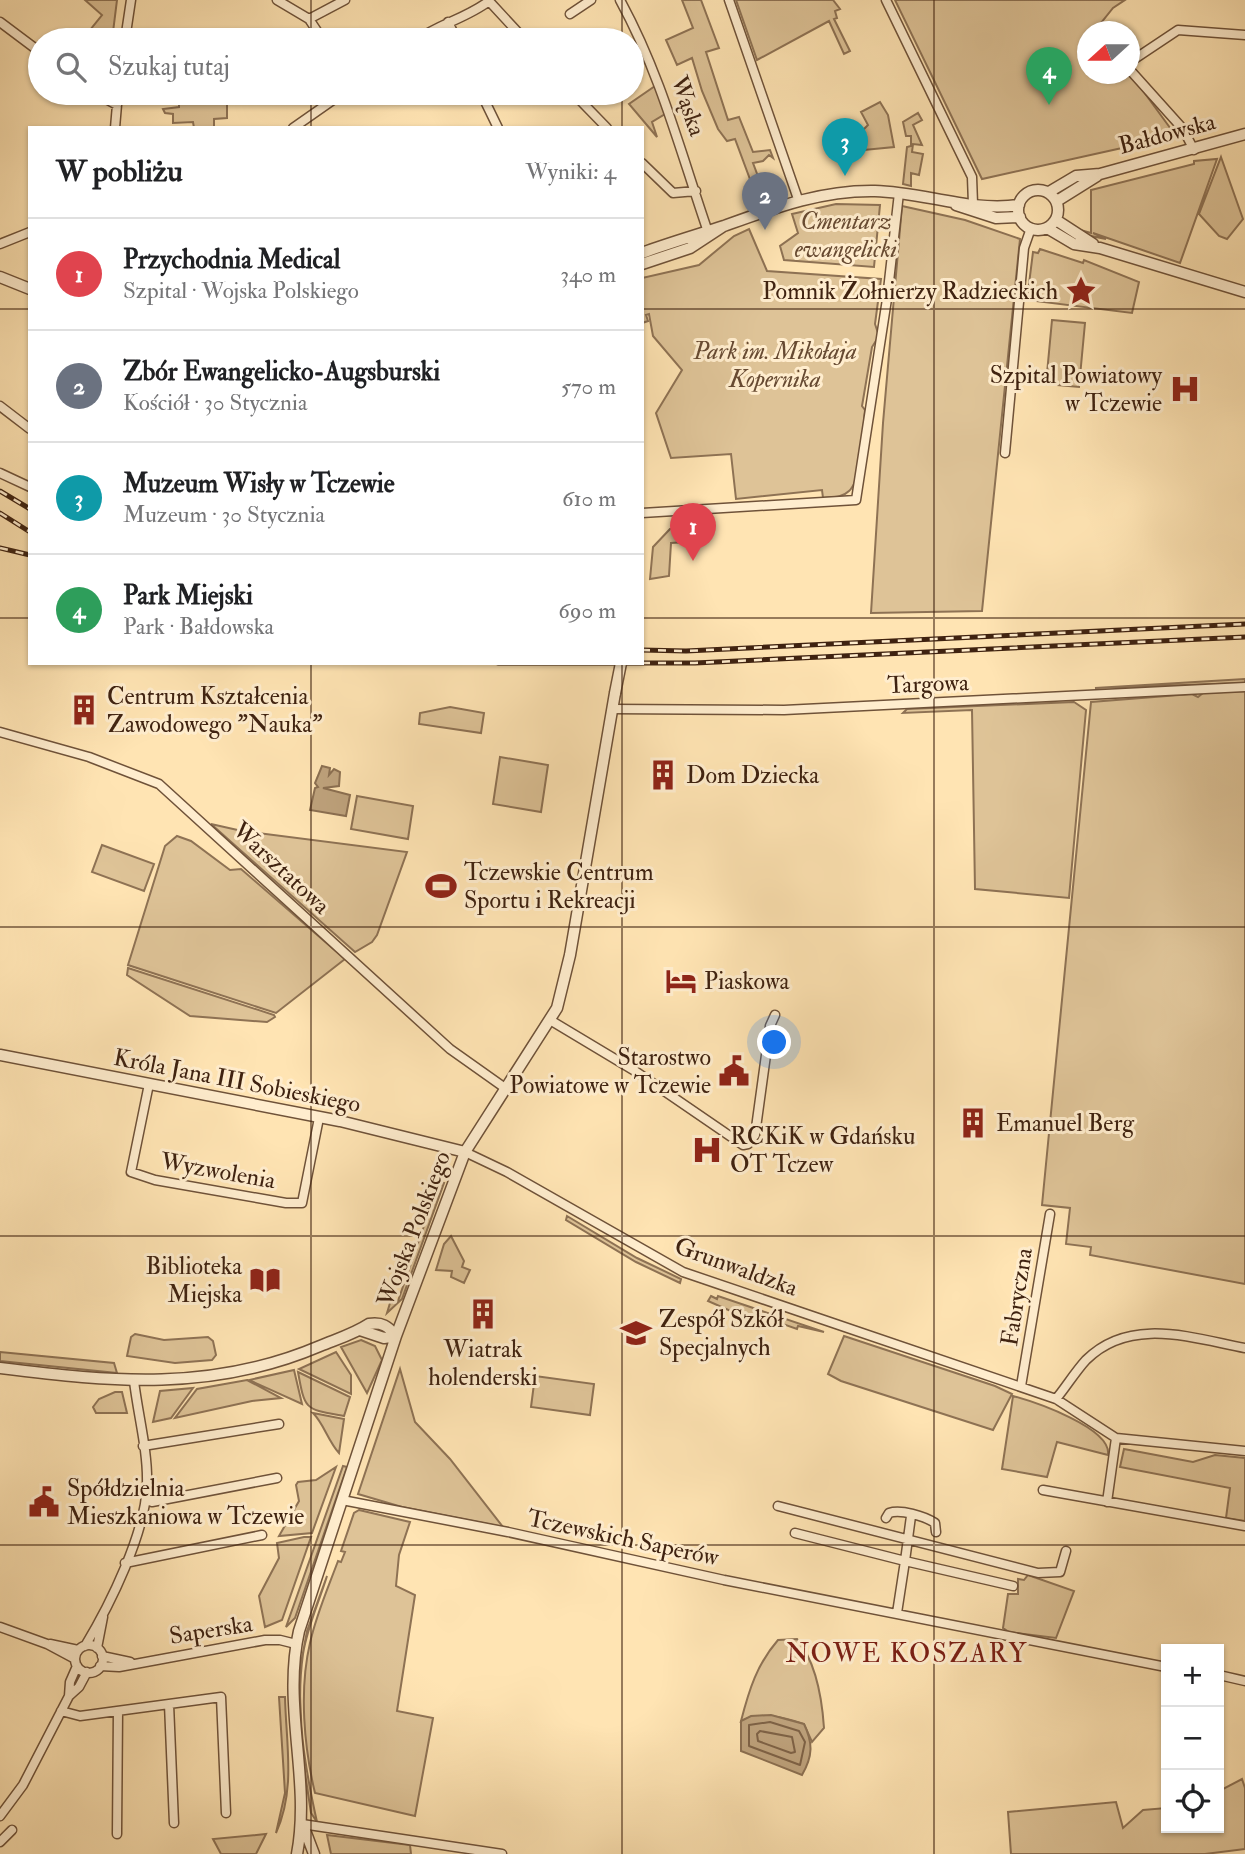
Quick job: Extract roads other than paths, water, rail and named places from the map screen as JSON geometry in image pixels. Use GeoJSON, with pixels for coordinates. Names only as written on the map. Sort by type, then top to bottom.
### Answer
{"type":"FeatureCollection","features":[{"type":"Feature","properties":{"kind":"street"},"geometry":{"type":"LineString","coordinates":[[127,28],[131,0]]}},
{"type":"Feature","properties":{"kind":"street"},"geometry":{"type":"LineString","coordinates":[[277,0],[309,19],[315,28]]}},
{"type":"Feature","properties":{"kind":"street"},"geometry":{"type":"LineString","coordinates":[[309,19],[345,0]]}},
{"type":"Feature","properties":{"kind":"street"},"geometry":{"type":"LineString","coordinates":[[570,13],[592,0]]}},
{"type":"Feature","properties":{"kind":"street","name":"Wąska"},"geometry":{"type":"LineString","coordinates":[[620,0],[635,28]]}},
{"type":"Feature","properties":{"kind":"street"},"geometry":{"type":"LineString","coordinates":[[729,0],[798,200]]}},
{"type":"Feature","properties":{"kind":"street"},"geometry":{"type":"LineString","coordinates":[[886,0],[972,177],[973,204]]}},
{"type":"Feature","properties":{"kind":"street"},"geometry":{"type":"LineString","coordinates":[[434,28],[478,9],[489,1],[514,28]]}},
{"type":"Feature","properties":{"kind":"street"},"geometry":{"type":"LineString","coordinates":[[0,22],[28,43]]}},
{"type":"Feature","properties":{"kind":"street"},"geometry":{"type":"LineString","coordinates":[[448,22],[451,28]]}},
{"type":"Feature","properties":{"kind":"street"},"geometry":{"type":"LineString","coordinates":[[1140,55],[1178,30],[1245,35]]}},
{"type":"Feature","properties":{"kind":"street","name":"Wąska"},"geometry":{"type":"LineString","coordinates":[[644,45],[664,93],[707,229]]}},
{"type":"Feature","properties":{"kind":"street"},"geometry":{"type":"LineString","coordinates":[[1140,82],[1191,139],[1194,150]]}},
{"type":"Feature","properties":{"kind":"street"},"geometry":{"type":"LineString","coordinates":[[115,126],[117,105]]}},
{"type":"Feature","properties":{"kind":"street"},"geometry":{"type":"LineString","coordinates":[[296,126],[326,105]]}},
{"type":"Feature","properties":{"kind":"street"},"geometry":{"type":"LineString","coordinates":[[487,105],[497,126]]}},
{"type":"Feature","properties":{"kind":"street"},"geometry":{"type":"LineString","coordinates":[[585,105],[605,126]]}},
{"type":"Feature","properties":{"kind":"street","name":"Bałdowska"},"geometry":{"type":"LineString","coordinates":[[1049,192],[1076,176],[1100,174],[1245,134]]}},
{"type":"Feature","properties":{"kind":"street"},"geometry":{"type":"LineString","coordinates":[[644,165],[673,193],[696,191]]}},
{"type":"Feature","properties":{"kind":"street","name":"Bałdowska"},"geometry":{"type":"LineString","coordinates":[[1057,201],[1100,174]]}},
{"type":"Feature","properties":{"kind":"street"},"geometry":{"type":"LineString","coordinates":[[644,252],[798,200],[865,191],[899,193],[953,204],[983,215],[1020,217]]}},
{"type":"Feature","properties":{"kind":"street"},"geometry":{"type":"LineString","coordinates":[[1047,228],[1056,220],[1057,201],[1049,192],[1030,191],[1019,205],[1020,217],[1031,228],[1047,228],[1074,244],[1100,248],[1245,292]]}},
{"type":"Feature","properties":{"kind":"street"},"geometry":{"type":"LineString","coordinates":[[644,513],[856,500],[899,193]]}},
{"type":"Feature","properties":{"kind":"street"},"geometry":{"type":"LineString","coordinates":[[953,204],[999,208],[1019,205]]}},
{"type":"Feature","properties":{"kind":"street"},"geometry":{"type":"LineString","coordinates":[[1056,220],[1100,248]]}},
{"type":"Feature","properties":{"kind":"street"},"geometry":{"type":"LineString","coordinates":[[644,263],[690,248],[722,227]]}},
{"type":"Feature","properties":{"kind":"street"},"geometry":{"type":"LineString","coordinates":[[1005,453],[1024,248],[1031,228]]}},
{"type":"Feature","properties":{"kind":"street"},"geometry":{"type":"LineString","coordinates":[[0,244],[28,233]]}},
{"type":"Feature","properties":{"kind":"street"},"geometry":{"type":"LineString","coordinates":[[0,277],[28,288]]}},
{"type":"Feature","properties":{"kind":"street"},"geometry":{"type":"LineString","coordinates":[[0,406],[28,427]]}},
{"type":"Feature","properties":{"kind":"street"},"geometry":{"type":"LineString","coordinates":[[0,473],[28,486]]}},
{"type":"Feature","properties":{"kind":"street","name":"Wojska Polskiego"},"geometry":{"type":"LineString","coordinates":[[297,1854],[302,1824],[291,1674],[296,1644],[396,1336],[465,1152],[550,1020],[566,978],[621,665]]}},
{"type":"Feature","properties":{"kind":"street","name":"Targowa"},"geometry":{"type":"LineString","coordinates":[[612,709],[784,709],[1245,687]]}},
{"type":"Feature","properties":{"kind":"street","name":"Warsztatowa"},"geometry":{"type":"LineString","coordinates":[[0,732],[89,757],[159,784],[450,1049],[505,1088]]}},
{"type":"Feature","properties":{"kind":"street"},"geometry":{"type":"LineString","coordinates":[[550,1020],[635,1071],[743,1145],[748,1144],[755,1135],[770,1026],[775,1015]]}},
{"type":"Feature","properties":{"kind":"street","name":"Króla Jana III Sobieskiego"},"geometry":{"type":"LineString","coordinates":[[0,1055],[319,1118],[465,1152]]}},
{"type":"Feature","properties":{"kind":"street","name":"Wyzwolenia"},"geometry":{"type":"LineString","coordinates":[[149,1084],[131,1172],[155,1180],[286,1203],[302,1203],[319,1118]]}},
{"type":"Feature","properties":{"kind":"street","name":"Grunwaldzka"},"geometry":{"type":"LineString","coordinates":[[465,1152],[507,1172],[683,1272],[1056,1399]]}},
{"type":"Feature","properties":{"kind":"street","name":"Fabryczna"},"geometry":{"type":"LineString","coordinates":[[1021,1386],[1050,1214]]}},
{"type":"Feature","properties":{"kind":"street"},"geometry":{"type":"LineString","coordinates":[[0,1368],[134,1381],[208,1378],[258,1368],[379,1322],[389,1327],[396,1336]]}},
{"type":"Feature","properties":{"kind":"street"},"geometry":{"type":"LineString","coordinates":[[1245,1348],[1169,1334],[1145,1332],[1126,1336],[1110,1342],[1087,1359],[1056,1399],[1116,1438],[1245,1451]]}},
{"type":"Feature","properties":{"kind":"street"},"geometry":{"type":"LineString","coordinates":[[0,1816],[23,1785],[69,1696],[87,1672],[100,1666],[102,1656],[97,1648],[103,1618],[146,1500],[147,1482],[134,1381]]}},
{"type":"Feature","properties":{"kind":"street"},"geometry":{"type":"LineString","coordinates":[[143,1446],[279,1424]]}},
{"type":"Feature","properties":{"kind":"street"},"geometry":{"type":"LineString","coordinates":[[1107,1502],[1116,1438]]}},
{"type":"Feature","properties":{"kind":"street"},"geometry":{"type":"LineString","coordinates":[[146,1500],[152,1502],[277,1478]]}},
{"type":"Feature","properties":{"kind":"street"},"geometry":{"type":"LineString","coordinates":[[1042,1490],[1245,1526]]}},
{"type":"Feature","properties":{"kind":"street","name":"Tczewskich Saperów"},"geometry":{"type":"LineString","coordinates":[[342,1500],[1161,1666]]}},
{"type":"Feature","properties":{"kind":"street"},"geometry":{"type":"LineString","coordinates":[[778,1506],[909,1537],[1038,1573],[1060,1572],[1066,1551]]}},
{"type":"Feature","properties":{"kind":"street"},"geometry":{"type":"LineString","coordinates":[[886,1518],[889,1513],[896,1511],[928,1519],[935,1523],[936,1532]]}},
{"type":"Feature","properties":{"kind":"street"},"geometry":{"type":"LineString","coordinates":[[897,1613],[911,1516]]}},
{"type":"Feature","properties":{"kind":"street"},"geometry":{"type":"LineString","coordinates":[[795,1533],[1013,1586]]}},
{"type":"Feature","properties":{"kind":"street"},"geometry":{"type":"LineString","coordinates":[[125,1563],[262,1535]]}},
{"type":"Feature","properties":{"kind":"street"},"geometry":{"type":"LineString","coordinates":[[69,1696],[82,1648],[103,1618]]}},
{"type":"Feature","properties":{"kind":"street"},"geometry":{"type":"LineString","coordinates":[[0,1627],[47,1644],[87,1672]]}},
{"type":"Feature","properties":{"kind":"street","name":"Saperska"},"geometry":{"type":"LineString","coordinates":[[100,1666],[119,1667],[131,1662],[265,1640],[296,1644]]}},
{"type":"Feature","properties":{"kind":"street"},"geometry":{"type":"LineString","coordinates":[[47,1644],[97,1648]]}},
{"type":"Feature","properties":{"kind":"street","name":"Saperska"},"geometry":{"type":"LineString","coordinates":[[102,1656],[131,1662]]}},
{"type":"Feature","properties":{"kind":"street"},"geometry":{"type":"LineString","coordinates":[[1224,1676],[1245,1681]]}},
{"type":"Feature","properties":{"kind":"street"},"geometry":{"type":"LineString","coordinates":[[61,1711],[80,1716],[221,1697],[226,1813]]}},
{"type":"Feature","properties":{"kind":"street"},"geometry":{"type":"LineString","coordinates":[[169,1704],[174,1823]]}},
{"type":"Feature","properties":{"kind":"street"},"geometry":{"type":"LineString","coordinates":[[117,1834],[118,1711]]}},
{"type":"Feature","properties":{"kind":"street"},"geometry":{"type":"LineString","coordinates":[[302,1824],[502,1854]]}},
{"type":"Feature","properties":{"kind":"street","name":"Wojska Polskiego"},"geometry":{"type":"LineString","coordinates":[[302,1824],[314,1854]]}},
{"type":"Feature","properties":{"kind":"water"},"geometry":{"type":"Polygon","coordinates":[[[322,766],[330,768],[329,775],[334,769],[340,772],[339,786],[323,788],[350,795],[346,816],[310,810],[315,788],[318,787],[315,783],[322,766]]]}},
{"type":"Feature","properties":{"kind":"water"},"geometry":{"type":"Polygon","coordinates":[[[771,1715],[804,1724],[810,1750],[802,1775],[741,1751],[741,1721],[751,1716],[771,1715]]]}},
{"type":"Feature","properties":{"kind":"railway"},"geometry":{"type":"LineString","coordinates":[[0,491],[28,508]]}},
{"type":"Feature","properties":{"kind":"railway"},"geometry":{"type":"LineString","coordinates":[[0,513],[28,531]]}},
{"type":"Feature","properties":{"kind":"railway"},"geometry":{"type":"LineString","coordinates":[[0,548],[28,555]]}},
{"type":"Feature","properties":{"kind":"railway"},"geometry":{"type":"LineString","coordinates":[[644,650],[686,651],[1245,624]]}},
{"type":"Feature","properties":{"kind":"railway"},"geometry":{"type":"LineString","coordinates":[[644,663],[695,663],[1245,637]]}},
{"type":"Feature","properties":{"kind":"place","name":"Park Miejski"},"geometry":{"type":"Point","coordinates":[1049,105]}},
{"type":"Feature","properties":{"kind":"place","name":"Muzeum Wisły w Tczewie"},"geometry":{"type":"Point","coordinates":[845,176]}},
{"type":"Feature","properties":{"kind":"place","name":"Zbór Ewangelicko-Augsburski"},"geometry":{"type":"Point","coordinates":[765,230]}},
{"type":"Feature","properties":{"kind":"place","name":"Pomnik Żołnierzy Radzieckich"},"geometry":{"type":"Point","coordinates":[1081,291]}},
{"type":"Feature","properties":{"kind":"place","name":"Szpital Powiatowy w Tczewie"},"geometry":{"type":"Point","coordinates":[1185,389]}},
{"type":"Feature","properties":{"kind":"place","name":"Przychodnia Medical"},"geometry":{"type":"Point","coordinates":[693,561]}},
{"type":"Feature","properties":{"kind":"place","name":"Centrum Kształcenia Zawodowego \"Nauka\""},"geometry":{"type":"Point","coordinates":[84,710]}},
{"type":"Feature","properties":{"kind":"place","name":"Dom Dziecka"},"geometry":{"type":"Point","coordinates":[663,775]}},
{"type":"Feature","properties":{"kind":"place","name":"Tczewskie Centrum Sportu i Rekreacji"},"geometry":{"type":"Point","coordinates":[441,886]}},
{"type":"Feature","properties":{"kind":"place","name":"Piaskowa"},"geometry":{"type":"Point","coordinates":[681,981]}},
{"type":"Feature","properties":{"kind":"place","name":"Starostwo Powiatowe w Tczewie"},"geometry":{"type":"Point","coordinates":[734,1071]}},
{"type":"Feature","properties":{"kind":"place","name":"Emanuel Berg"},"geometry":{"type":"Point","coordinates":[973,1123]}},
{"type":"Feature","properties":{"kind":"place","name":"RCKiK w Gdańsku OT Tczew"},"geometry":{"type":"Point","coordinates":[707,1150]}},
{"type":"Feature","properties":{"kind":"place","name":"Biblioteka Miejska"},"geometry":{"type":"Point","coordinates":[265,1280]}},
{"type":"Feature","properties":{"kind":"place","name":"Wiatrak holenderski"},"geometry":{"type":"Point","coordinates":[483,1314]}},
{"type":"Feature","properties":{"kind":"place","name":"Zespół Szkół Specjalnych"},"geometry":{"type":"Point","coordinates":[636,1333]}},
{"type":"Feature","properties":{"kind":"place","name":"Spółdzielnia Mieszkaniowa w Tczewie"},"geometry":{"type":"Point","coordinates":[44,1502]}},
{"type":"Feature","properties":{"kind":"district","name":"NOWE KOSZARY"},"geometry":{"type":"Point","coordinates":[907,1654]}},
{"type":"Feature","properties":{"kind":"park label","name":"Cmentarz ewangelicki"},"geometry":{"type":"Point","coordinates":[846,235]}},
{"type":"Feature","properties":{"kind":"park label","name":"Park im. Mikołaja Kopernika"},"geometry":{"type":"Point","coordinates":[775,365]}}]}
